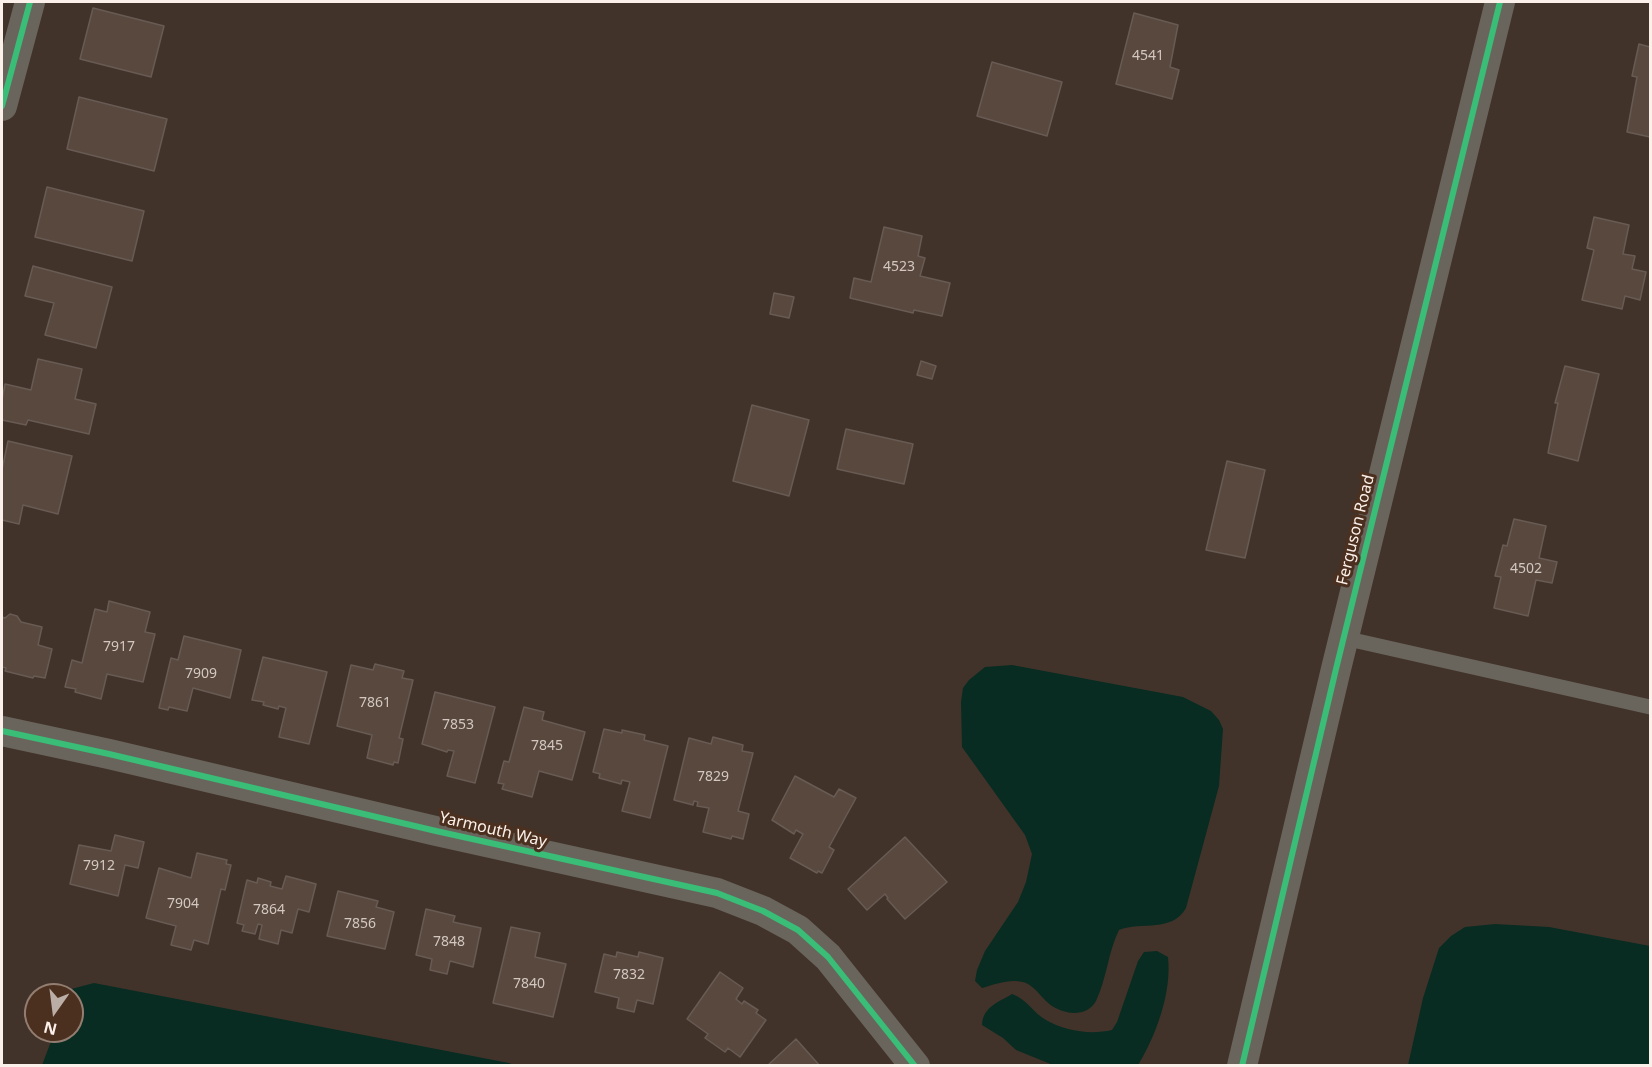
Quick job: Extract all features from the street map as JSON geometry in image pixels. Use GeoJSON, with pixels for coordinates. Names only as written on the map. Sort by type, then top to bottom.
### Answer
{"type":"FeatureCollection","features":[{"type":"Feature","properties":{"kind":"street"},"geometry":{"type":"LineString","coordinates":[[2,106],[30,2]]}},
{"type":"Feature","properties":{"kind":"street","name":"Ferguson Road"},"geometry":{"type":"LineString","coordinates":[[1242,1065],[1500,2]]}},
{"type":"Feature","properties":{"kind":"street","name":"Yarmouth Way"},"geometry":{"type":"LineString","coordinates":[[2,731],[447,834],[717,893],[763,911],[798,930],[828,957],[915,1065]]}},
{"type":"Feature","properties":{"kind":"lane"},"geometry":{"type":"LineString","coordinates":[[1344,638],[1650,707]]}},
{"type":"Feature","properties":{"kind":"shaded area"},"geometry":{"type":"Polygon","coordinates":[[[1012,665],[1183,697],[1211,711],[1223,729],[1219,786],[1186,908],[1180,916],[1165,924],[1128,927],[1119,930],[1096,1001],[1082,1012],[1070,1013],[1058,1009],[1023,982],[1005,982],[982,988],[975,981],[985,951],[1018,902],[1026,882],[1032,854],[1025,835],[962,747],[961,702],[963,688],[985,667],[1012,665]]]}},
{"type":"Feature","properties":{"kind":"shaded area"},"geometry":{"type":"Polygon","coordinates":[[[1495,924],[1549,927],[1650,946],[1650,1065],[1408,1065],[1423,998],[1439,948],[1465,927],[1495,924]]]}},
{"type":"Feature","properties":{"kind":"shaded area"},"geometry":{"type":"Polygon","coordinates":[[[1157,951],[1168,957],[1168,985],[1151,1041],[1138,1065],[1053,1065],[1016,1050],[1003,1038],[982,1025],[988,1010],[1012,994],[1022,999],[1041,1017],[1061,1027],[1086,1032],[1112,1030],[1117,1022],[1138,961],[1144,952],[1157,951]]]}},
{"type":"Feature","properties":{"kind":"shaded area"},"geometry":{"type":"Polygon","coordinates":[[[94,983],[514,1065],[42,1065],[50,1043],[84,1043],[84,986],[94,983]]]}},
{"type":"Feature","properties":{"kind":"building"},"geometry":{"type":"Polygon","coordinates":[[[93,8],[164,26],[151,77],[80,59],[93,8]]]}},
{"type":"Feature","properties":{"kind":"building"},"geometry":{"type":"Polygon","coordinates":[[[1134,13],[1178,25],[1170,67],[1179,70],[1172,99],[1116,84],[1134,13]]]}},
{"type":"Feature","properties":{"kind":"building"},"geometry":{"type":"Polygon","coordinates":[[[1639,44],[1650,47],[1650,137],[1627,132],[1637,77],[1632,76],[1639,44]]]}},
{"type":"Feature","properties":{"kind":"building"},"geometry":{"type":"Polygon","coordinates":[[[992,62],[1062,82],[1047,136],[977,116],[992,62]]]}},
{"type":"Feature","properties":{"kind":"building"},"geometry":{"type":"Polygon","coordinates":[[[79,97],[167,119],[154,171],[67,149],[79,97]]]}},
{"type":"Feature","properties":{"kind":"building"},"geometry":{"type":"Polygon","coordinates":[[[47,187],[144,211],[132,261],[35,237],[47,187]]]}},
{"type":"Feature","properties":{"kind":"building"},"geometry":{"type":"Polygon","coordinates":[[[1594,217],[1629,225],[1623,254],[1635,256],[1632,269],[1646,272],[1640,300],[1625,296],[1622,309],[1582,300],[1594,250],[1587,248],[1594,217]]]}},
{"type":"Feature","properties":{"kind":"building"},"geometry":{"type":"Polygon","coordinates":[[[884,227],[922,236],[918,256],[925,258],[920,276],[950,283],[942,316],[914,310],[913,313],[850,298],[854,278],[871,282],[884,227]]]}},
{"type":"Feature","properties":{"kind":"building"},"geometry":{"type":"Polygon","coordinates":[[[33,266],[112,287],[96,348],[45,335],[54,303],[25,296],[33,266]]]}},
{"type":"Feature","properties":{"kind":"building"},"geometry":{"type":"Polygon","coordinates":[[[774,293],[794,297],[789,318],[770,314],[774,293]]]}},
{"type":"Feature","properties":{"kind":"building"},"geometry":{"type":"Polygon","coordinates":[[[38,359],[82,369],[75,399],[96,404],[89,434],[28,420],[26,425],[2,420],[5,384],[31,390],[38,359]]]}},
{"type":"Feature","properties":{"kind":"building"},"geometry":{"type":"Polygon","coordinates":[[[921,361],[936,366],[932,379],[917,375],[921,361]]]}},
{"type":"Feature","properties":{"kind":"building"},"geometry":{"type":"Polygon","coordinates":[[[1565,366],[1599,374],[1578,461],[1548,453],[1558,403],[1555,403],[1565,366]]]}},
{"type":"Feature","properties":{"kind":"building"},"geometry":{"type":"Polygon","coordinates":[[[752,405],[809,420],[789,496],[733,481],[752,405]]]}},
{"type":"Feature","properties":{"kind":"building"},"geometry":{"type":"Polygon","coordinates":[[[846,429],[913,444],[904,484],[837,469],[846,429]]]}},
{"type":"Feature","properties":{"kind":"building"},"geometry":{"type":"Polygon","coordinates":[[[8,441],[72,456],[58,514],[23,505],[19,524],[2,520],[2,470],[8,441]]]}},
{"type":"Feature","properties":{"kind":"building"},"geometry":{"type":"Polygon","coordinates":[[[1227,461],[1265,470],[1245,558],[1206,550],[1227,461]]]}},
{"type":"Feature","properties":{"kind":"building"},"geometry":{"type":"Polygon","coordinates":[[[1514,519],[1546,526],[1539,558],[1557,562],[1552,583],[1536,580],[1528,616],[1494,608],[1501,577],[1495,576],[1503,545],[1507,546],[1514,519]]]}},
{"type":"Feature","properties":{"kind":"building"},"geometry":{"type":"Polygon","coordinates":[[[109,601],[150,612],[145,632],[155,634],[143,682],[107,674],[101,699],[65,687],[72,660],[82,663],[95,609],[107,612],[109,601]]]}},
{"type":"Feature","properties":{"kind":"building"},"geometry":{"type":"Polygon","coordinates":[[[10,614],[17,616],[21,622],[42,627],[38,645],[52,649],[45,678],[34,676],[33,678],[5,671],[6,668],[2,667],[2,617],[5,618],[10,614]]]}},
{"type":"Feature","properties":{"kind":"building"},"geometry":{"type":"Polygon","coordinates":[[[184,636],[241,650],[230,698],[193,688],[187,711],[169,707],[168,710],[159,708],[171,658],[178,660],[184,636]]]}},
{"type":"Feature","properties":{"kind":"building"},"geometry":{"type":"Polygon","coordinates":[[[263,657],[327,672],[309,744],[279,737],[286,708],[279,706],[278,709],[263,705],[264,702],[252,700],[263,657]]]}},
{"type":"Feature","properties":{"kind":"building"},"geometry":{"type":"Polygon","coordinates":[[[375,664],[404,671],[402,678],[413,680],[399,738],[403,739],[398,763],[394,762],[393,765],[367,758],[372,735],[337,726],[351,665],[373,670],[375,664]]]}},
{"type":"Feature","properties":{"kind":"building"},"geometry":{"type":"Polygon","coordinates":[[[435,692],[495,707],[475,783],[447,776],[454,751],[448,750],[447,752],[422,744],[435,692]]]}},
{"type":"Feature","properties":{"kind":"building"},"geometry":{"type":"Polygon","coordinates":[[[524,707],[544,712],[542,720],[585,732],[572,780],[539,771],[532,797],[502,789],[504,784],[498,783],[504,761],[509,762],[524,707]]]}},
{"type":"Feature","properties":{"kind":"building"},"geometry":{"type":"Polygon","coordinates":[[[604,729],[645,735],[644,740],[668,746],[650,818],[622,811],[630,782],[622,780],[621,784],[599,778],[600,774],[593,772],[604,729]]]}},
{"type":"Feature","properties":{"kind":"building"},"geometry":{"type":"Polygon","coordinates":[[[713,737],[743,745],[742,751],[753,753],[738,811],[749,814],[743,839],[732,836],[731,839],[703,832],[709,808],[697,806],[698,802],[694,801],[693,805],[674,800],[689,738],[711,744],[713,737]]]}},
{"type":"Feature","properties":{"kind":"building"},"geometry":{"type":"Polygon","coordinates":[[[795,776],[834,797],[839,789],[856,798],[829,847],[834,850],[822,873],[818,871],[817,873],[790,858],[803,834],[796,830],[794,834],[772,820],[795,776]]]}},
{"type":"Feature","properties":{"kind":"building"},"geometry":{"type":"Polygon","coordinates":[[[115,835],[144,842],[138,868],[125,865],[118,896],[70,884],[79,845],[111,851],[115,835]]]}},
{"type":"Feature","properties":{"kind":"building"},"geometry":{"type":"Polygon","coordinates":[[[905,837],[947,882],[905,919],[885,894],[867,910],[848,889],[905,837]]]}},
{"type":"Feature","properties":{"kind":"building"},"geometry":{"type":"Polygon","coordinates":[[[197,853],[227,860],[226,864],[231,865],[225,890],[221,889],[208,944],[194,940],[191,950],[171,945],[176,926],[146,918],[159,868],[191,878],[197,853]]]}},
{"type":"Feature","properties":{"kind":"building"},"geometry":{"type":"Polygon","coordinates":[[[286,876],[316,884],[309,912],[298,909],[292,933],[281,930],[278,944],[259,939],[262,925],[258,924],[255,934],[242,931],[244,925],[237,923],[247,880],[257,883],[258,878],[271,882],[270,886],[282,889],[286,876]]]}},
{"type":"Feature","properties":{"kind":"building"},"geometry":{"type":"Polygon","coordinates":[[[338,891],[378,901],[376,907],[394,912],[385,949],[327,936],[338,891]]]}},
{"type":"Feature","properties":{"kind":"building"},"geometry":{"type":"Polygon","coordinates":[[[426,909],[455,916],[453,922],[481,928],[473,967],[450,961],[447,974],[430,970],[432,959],[416,955],[426,909]]]}},
{"type":"Feature","properties":{"kind":"building"},"geometry":{"type":"Polygon","coordinates":[[[511,927],[540,933],[535,957],[566,964],[553,1017],[493,1003],[511,927]]]}},
{"type":"Feature","properties":{"kind":"building"},"geometry":{"type":"Polygon","coordinates":[[[617,952],[638,957],[639,952],[663,958],[653,1004],[637,1000],[634,1012],[617,1008],[619,998],[595,992],[604,954],[616,957],[617,952]]]}},
{"type":"Feature","properties":{"kind":"building"},"geometry":{"type":"Polygon","coordinates":[[[720,972],[743,988],[736,999],[758,1010],[756,1013],[766,1020],[740,1057],[728,1048],[725,1052],[705,1038],[708,1034],[687,1019],[720,972]]]}},
{"type":"Feature","properties":{"kind":"building"},"geometry":{"type":"Polygon","coordinates":[[[796,1039],[820,1066],[767,1066],[796,1039]]]}},
{"type":"Feature","properties":{"kind":"cycle path"},"geometry":{"type":"LineString","coordinates":[[2,106],[30,2]]}},
{"type":"Feature","properties":{"kind":"cycle path"},"geometry":{"type":"LineString","coordinates":[[1242,1066],[1336,669],[1500,2]]}},
{"type":"Feature","properties":{"kind":"cycle path"},"geometry":{"type":"LineString","coordinates":[[2,731],[717,893],[763,911],[798,930],[828,957],[915,1066]]}}]}
